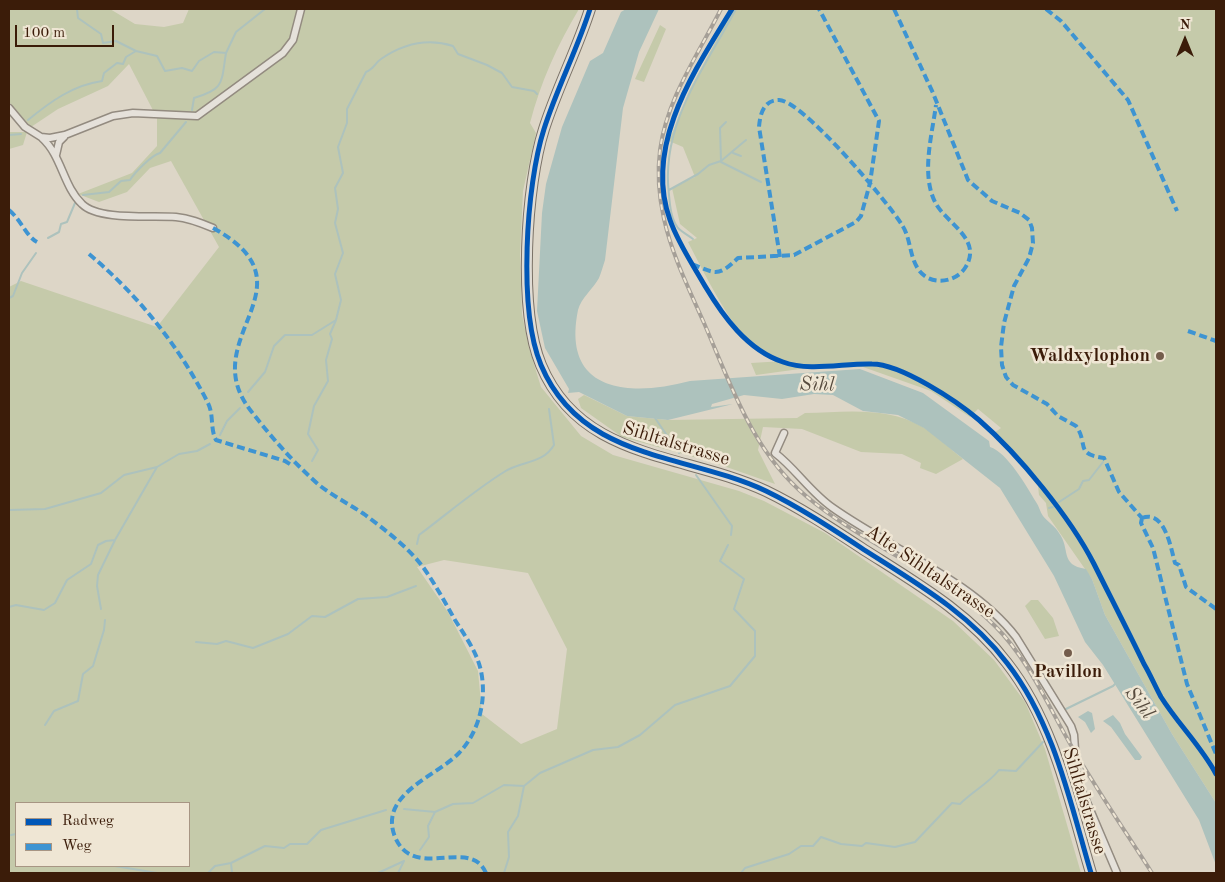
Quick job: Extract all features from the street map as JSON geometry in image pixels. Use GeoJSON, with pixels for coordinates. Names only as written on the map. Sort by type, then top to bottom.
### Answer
{"type":"FeatureCollection","features":[{"type":"Feature","properties":{"kind":"main road","name":"Sihltalstrasse"},"geometry":{"type":"LineString","coordinates":[[590,9],[544,130],[532,183],[528,275],[529,316],[536,351],[549,383],[577,417],[606,437],[638,451],[732,477],[780,498],[926,589],[969,621],[1013,670],[1039,715],[1058,766],[1091,873]]}},
{"type":"Feature","properties":{"kind":"street"},"geometry":{"type":"LineString","coordinates":[[41,137],[50,138],[65,135],[112,116],[133,113],[197,116],[283,53],[293,40],[301,9]]}},
{"type":"Feature","properties":{"kind":"street"},"geometry":{"type":"LineString","coordinates":[[9,108],[25,127],[41,137],[56,155],[76,197],[82,205],[92,211],[105,214],[178,217],[213,228]]}},
{"type":"Feature","properties":{"kind":"street"},"geometry":{"type":"LineString","coordinates":[[56,155],[59,142],[65,135]]}},
{"type":"Feature","properties":{"kind":"street","name":"Alte Sihltalstrasse"},"geometry":{"type":"LineString","coordinates":[[784,433],[775,453],[819,498],[977,599],[1006,624],[1016,637],[1071,726],[1077,779],[1118,873]]}},
{"type":"Feature","properties":{"kind":"green space"},"geometry":{"type":"Polygon","coordinates":[[[9,9],[110,9],[135,24],[164,27],[183,23],[189,9],[579,9],[550,64],[534,108],[530,123],[536,133],[523,191],[520,255],[522,314],[529,348],[541,387],[581,436],[613,455],[739,491],[764,501],[825,533],[953,621],[994,660],[1025,702],[1045,749],[1081,873],[9,873],[9,287],[21,281],[157,327],[219,247],[171,161],[150,168],[127,192],[99,202],[78,194],[132,173],[157,146],[157,118],[129,64],[108,86],[58,109],[31,127],[9,102],[9,9]],[[444,560],[417,567],[448,612],[478,671],[482,714],[521,744],[557,729],[567,649],[528,573],[444,560]]]}},
{"type":"Feature","properties":{"kind":"green space"},"geometry":{"type":"Polygon","coordinates":[[[733,9],[1216,9],[1216,803],[1172,734],[1105,615],[1092,579],[1048,516],[1046,503],[1039,495],[1038,486],[994,433],[1001,428],[978,409],[970,417],[931,391],[863,367],[807,368],[756,375],[751,363],[784,361],[756,349],[738,330],[701,267],[688,242],[697,238],[680,224],[672,188],[695,177],[683,147],[669,141],[690,89],[733,9]]]}},
{"type":"Feature","properties":{"kind":"green space"},"geometry":{"type":"Polygon","coordinates":[[[660,25],[666,29],[644,82],[635,79],[660,25]]]}},
{"type":"Feature","properties":{"kind":"green space"},"geometry":{"type":"Polygon","coordinates":[[[9,132],[27,132],[23,145],[9,149],[9,132]]]}},
{"type":"Feature","properties":{"kind":"green space"},"geometry":{"type":"Polygon","coordinates":[[[584,395],[627,416],[668,420],[797,418],[805,413],[835,412],[880,413],[909,420],[923,427],[963,459],[936,474],[920,468],[921,463],[902,454],[861,452],[802,429],[763,427],[758,450],[775,484],[715,463],[622,437],[581,408],[578,399],[584,395]]]}},
{"type":"Feature","properties":{"kind":"green space"},"geometry":{"type":"Polygon","coordinates":[[[1031,600],[1038,600],[1053,618],[1059,636],[1045,639],[1025,606],[1031,600]]]}},
{"type":"Feature","properties":{"kind":"water","name":"Sihl"},"geometry":{"type":"Polygon","coordinates":[[[626,9],[659,9],[639,52],[623,108],[605,260],[599,278],[582,301],[578,310],[575,338],[580,358],[590,373],[605,383],[624,387],[645,388],[690,381],[860,369],[923,393],[989,441],[990,447],[1010,463],[1043,516],[1057,531],[1072,564],[1086,569],[1092,579],[1105,615],[1172,734],[1216,803],[1216,865],[1199,820],[1103,665],[1085,642],[1054,576],[1000,488],[924,428],[898,415],[863,411],[833,395],[814,394],[782,399],[744,395],[712,404],[711,407],[733,404],[668,420],[627,416],[579,392],[568,393],[569,389],[545,348],[537,311],[542,213],[546,184],[562,127],[590,61],[603,53],[621,12],[626,9]]]}},
{"type":"Feature","properties":{"kind":"water"},"geometry":{"type":"Polygon","coordinates":[[[1088,711],[1092,713],[1095,729],[1091,733],[1085,722],[1078,717],[1088,711]]]}},
{"type":"Feature","properties":{"kind":"water"},"geometry":{"type":"Polygon","coordinates":[[[1113,715],[1142,757],[1140,760],[1135,760],[1111,727],[1103,721],[1113,715]]]}},
{"type":"Feature","properties":{"kind":"waterway"},"geometry":{"type":"LineString","coordinates":[[77,9],[78,18],[101,34],[103,43],[116,41],[136,51],[157,56],[165,71],[182,68],[192,71],[199,61],[214,52],[226,53],[236,32],[265,9]]}},
{"type":"Feature","properties":{"kind":"waterway"},"geometry":{"type":"LineString","coordinates":[[693,239],[678,228],[671,212],[668,169],[671,144],[678,121],[699,75],[736,9]]}},
{"type":"Feature","properties":{"kind":"waterway"},"geometry":{"type":"LineString","coordinates":[[248,392],[265,372],[274,346],[285,335],[312,335],[336,320],[341,300],[335,274],[343,253],[335,223],[338,209],[335,188],[343,173],[338,147],[347,123],[347,109],[366,72],[381,59],[407,46],[425,43],[444,44],[453,46],[458,54],[502,73],[512,87],[534,91],[537,94]]}},
{"type":"Feature","properties":{"kind":"waterway"},"geometry":{"type":"LineString","coordinates":[[28,120],[53,101],[72,90],[102,81],[104,73],[117,63],[123,64],[126,57],[136,51]]}},
{"type":"Feature","properties":{"kind":"waterway"},"geometry":{"type":"LineString","coordinates":[[192,110],[194,98],[211,91],[220,83],[226,53]]}},
{"type":"Feature","properties":{"kind":"waterway"},"geometry":{"type":"LineString","coordinates":[[83,195],[109,192],[121,181],[130,180],[144,164],[160,153],[186,122]]}},
{"type":"Feature","properties":{"kind":"waterway"},"geometry":{"type":"LineString","coordinates":[[721,161],[720,128],[726,122]]}},
{"type":"Feature","properties":{"kind":"waterway"},"geometry":{"type":"LineString","coordinates":[[9,135],[21,134]]}},
{"type":"Feature","properties":{"kind":"waterway"},"geometry":{"type":"LineString","coordinates":[[669,190],[698,174],[709,165],[721,161],[746,140]]}},
{"type":"Feature","properties":{"kind":"waterway"},"geometry":{"type":"LineString","coordinates":[[733,153],[741,156]]}},
{"type":"Feature","properties":{"kind":"waterway"},"geometry":{"type":"LineString","coordinates":[[721,162],[761,182]]}},
{"type":"Feature","properties":{"kind":"waterway"},"geometry":{"type":"LineString","coordinates":[[48,238],[59,232],[61,224],[67,222],[75,203]]}},
{"type":"Feature","properties":{"kind":"waterway"},"geometry":{"type":"LineString","coordinates":[[9,298],[13,296],[22,273],[36,253]]}},
{"type":"Feature","properties":{"kind":"waterway"},"geometry":{"type":"LineString","coordinates":[[312,461],[318,450],[308,434],[314,406],[328,381],[326,360],[332,339],[330,334],[336,320]]}},
{"type":"Feature","properties":{"kind":"waterway"},"geometry":{"type":"LineString","coordinates":[[220,435],[227,421],[240,408]]}},
{"type":"Feature","properties":{"kind":"waterway"},"geometry":{"type":"LineString","coordinates":[[417,544],[419,535],[482,486],[511,468],[538,459],[549,451],[554,445],[549,409]]}},
{"type":"Feature","properties":{"kind":"waterway"},"geometry":{"type":"LineString","coordinates":[[655,418],[679,453]]}},
{"type":"Feature","properties":{"kind":"waterway"},"geometry":{"type":"LineString","coordinates":[[101,609],[97,586],[98,575],[115,540],[157,467],[179,454],[197,451],[210,444]]}},
{"type":"Feature","properties":{"kind":"waterway"},"geometry":{"type":"LineString","coordinates":[[1056,504],[1079,489],[1083,481],[1089,480],[1103,462]]}},
{"type":"Feature","properties":{"kind":"waterway"},"geometry":{"type":"LineString","coordinates":[[9,510],[45,509],[101,493],[124,475],[157,467]]}},
{"type":"Feature","properties":{"kind":"waterway"},"geometry":{"type":"LineString","coordinates":[[696,475],[732,526],[731,535]]}},
{"type":"Feature","properties":{"kind":"waterway"},"geometry":{"type":"LineString","coordinates":[[1049,508],[1053,507]]}},
{"type":"Feature","properties":{"kind":"waterway"},"geometry":{"type":"LineString","coordinates":[[9,607],[16,605],[44,610],[55,603],[67,580],[91,564],[98,545],[106,541],[115,540]]}},
{"type":"Feature","properties":{"kind":"waterway"},"geometry":{"type":"LineString","coordinates":[[420,850],[429,837],[428,826],[435,812],[453,804],[473,803],[504,785],[524,786],[540,773],[593,750],[618,747],[640,735],[675,705],[730,686],[755,656],[755,631],[734,609],[744,579],[720,561],[728,545]]}},
{"type":"Feature","properties":{"kind":"waterway"},"geometry":{"type":"LineString","coordinates":[[196,642],[217,644],[226,641],[253,648],[288,634],[312,616],[325,617],[358,599],[387,597],[416,586]]}},
{"type":"Feature","properties":{"kind":"waterway"},"geometry":{"type":"LineString","coordinates":[[45,725],[54,711],[78,701],[83,674],[93,666],[104,630],[105,620]]}},
{"type":"Feature","properties":{"kind":"waterway"},"geometry":{"type":"LineString","coordinates":[[1066,709],[1116,683]]}},
{"type":"Feature","properties":{"kind":"waterway"},"geometry":{"type":"LineString","coordinates":[[741,873],[745,868],[789,854],[801,846],[813,846],[821,837],[841,844],[862,846],[866,843],[895,847],[915,842],[952,803],[960,804],[999,770],[1016,771],[1043,742]]}},
{"type":"Feature","properties":{"kind":"waterway"},"geometry":{"type":"LineString","coordinates":[[504,873],[509,857],[508,832],[518,816],[524,786]]}},
{"type":"Feature","properties":{"kind":"waterway"},"geometry":{"type":"LineString","coordinates":[[404,809],[435,812]]}},
{"type":"Feature","properties":{"kind":"waterway"},"geometry":{"type":"LineString","coordinates":[[208,873],[215,866],[231,863],[265,846],[284,848],[290,844],[307,844],[321,830],[386,810]]}},
{"type":"Feature","properties":{"kind":"waterway"},"geometry":{"type":"LineString","coordinates":[[11,835],[15,834]]}},
{"type":"Feature","properties":{"kind":"waterway"},"geometry":{"type":"LineString","coordinates":[[378,873],[404,861]]}},
{"type":"Feature","properties":{"kind":"waterway"},"geometry":{"type":"LineString","coordinates":[[398,873],[404,861]]}},
{"type":"Feature","properties":{"kind":"waterway"},"geometry":{"type":"LineString","coordinates":[[231,863],[232,873]]}},
{"type":"Feature","properties":{"kind":"waterway"},"geometry":{"type":"LineString","coordinates":[[121,867],[157,873]]}},
{"type":"Feature","properties":{"kind":"railway"},"geometry":{"type":"LineString","coordinates":[[721,9],[684,77],[669,112],[660,150],[659,185],[664,219],[676,259],[745,416],[771,459],[806,496],[852,529],[951,590],[974,607],[1007,639],[1028,668],[1101,795],[1152,873]]}},
{"type":"Feature","properties":{"kind":"marked path"},"geometry":{"type":"LineString","coordinates":[[692,264],[716,272],[726,268],[738,258],[794,255],[856,222],[861,216],[870,183],[879,121],[819,9]]}},
{"type":"Feature","properties":{"kind":"marked path"},"geometry":{"type":"LineString","coordinates":[[894,9],[933,93],[968,180],[992,201],[1020,213],[1029,220],[1032,228],[1033,243],[1029,258],[1014,286],[1004,323],[1001,347],[1002,365],[1006,377],[1013,385],[1047,404],[1058,416],[1076,426],[1080,432],[1085,451],[1104,458],[1119,492],[1142,518]]}},
{"type":"Feature","properties":{"kind":"marked path"},"geometry":{"type":"LineString","coordinates":[[1046,9],[1061,21],[1128,100],[1177,211]]}},
{"type":"Feature","properties":{"kind":"marked path"},"geometry":{"type":"LineString","coordinates":[[780,257],[759,127],[763,109],[769,103],[779,100],[790,104],[806,116],[863,175],[902,225],[908,238],[914,261],[922,273],[933,280],[943,281],[953,278],[962,272],[970,258],[970,248],[961,232],[935,202],[929,179],[930,141],[936,105]]}},
{"type":"Feature","properties":{"kind":"marked path"},"geometry":{"type":"LineString","coordinates":[[9,210],[37,242]]}},
{"type":"Feature","properties":{"kind":"marked path"},"geometry":{"type":"LineString","coordinates":[[213,228],[243,250],[256,271],[256,292],[241,336],[236,360],[237,385],[251,411],[283,450],[319,485],[364,514],[410,552],[436,586],[477,657],[483,682],[483,693],[480,715],[472,735],[459,753],[412,788],[402,798],[395,809],[392,822],[395,837],[404,850],[415,856],[428,858],[468,858],[478,863],[486,873]]}},
{"type":"Feature","properties":{"kind":"marked path"},"geometry":{"type":"LineString","coordinates":[[89,254],[141,304],[184,361],[208,403],[216,440],[285,461],[293,466]]}},
{"type":"Feature","properties":{"kind":"marked path"},"geometry":{"type":"LineString","coordinates":[[1188,331],[1216,341]]}},
{"type":"Feature","properties":{"kind":"marked path"},"geometry":{"type":"LineString","coordinates":[[1142,518],[1150,517],[1156,519],[1161,525],[1166,532],[1175,563],[1179,565],[1186,587],[1216,609]]}},
{"type":"Feature","properties":{"kind":"marked path"},"geometry":{"type":"LineString","coordinates":[[1142,518],[1141,523],[1153,548],[1187,684],[1216,754]]}},
{"type":"Feature","properties":{"kind":"cycle path"},"geometry":{"type":"LineString","coordinates":[[590,9],[544,129],[533,182],[529,214],[527,281],[529,313],[541,365],[559,396],[582,420],[608,437],[638,450],[735,479],[766,491],[830,527],[924,588],[977,629],[1007,663],[1037,711],[1059,764],[1091,873]]}},
{"type":"Feature","properties":{"kind":"cycle path"},"geometry":{"type":"LineString","coordinates":[[732,9],[703,57],[677,109],[668,136],[663,164],[663,192],[673,229],[712,297],[737,331],[747,341],[770,357],[793,365],[816,367],[872,364],[898,370],[943,394],[969,412],[994,434],[1027,469],[1072,527],[1094,564],[1161,697],[1216,774]]}},
{"type":"Feature","properties":{"kind":"place","name":"Waldxylophon"},"geometry":{"type":"Point","coordinates":[1160,356]}},
{"type":"Feature","properties":{"kind":"place","name":"Pavillon"},"geometry":{"type":"Point","coordinates":[1068,653]}}]}
